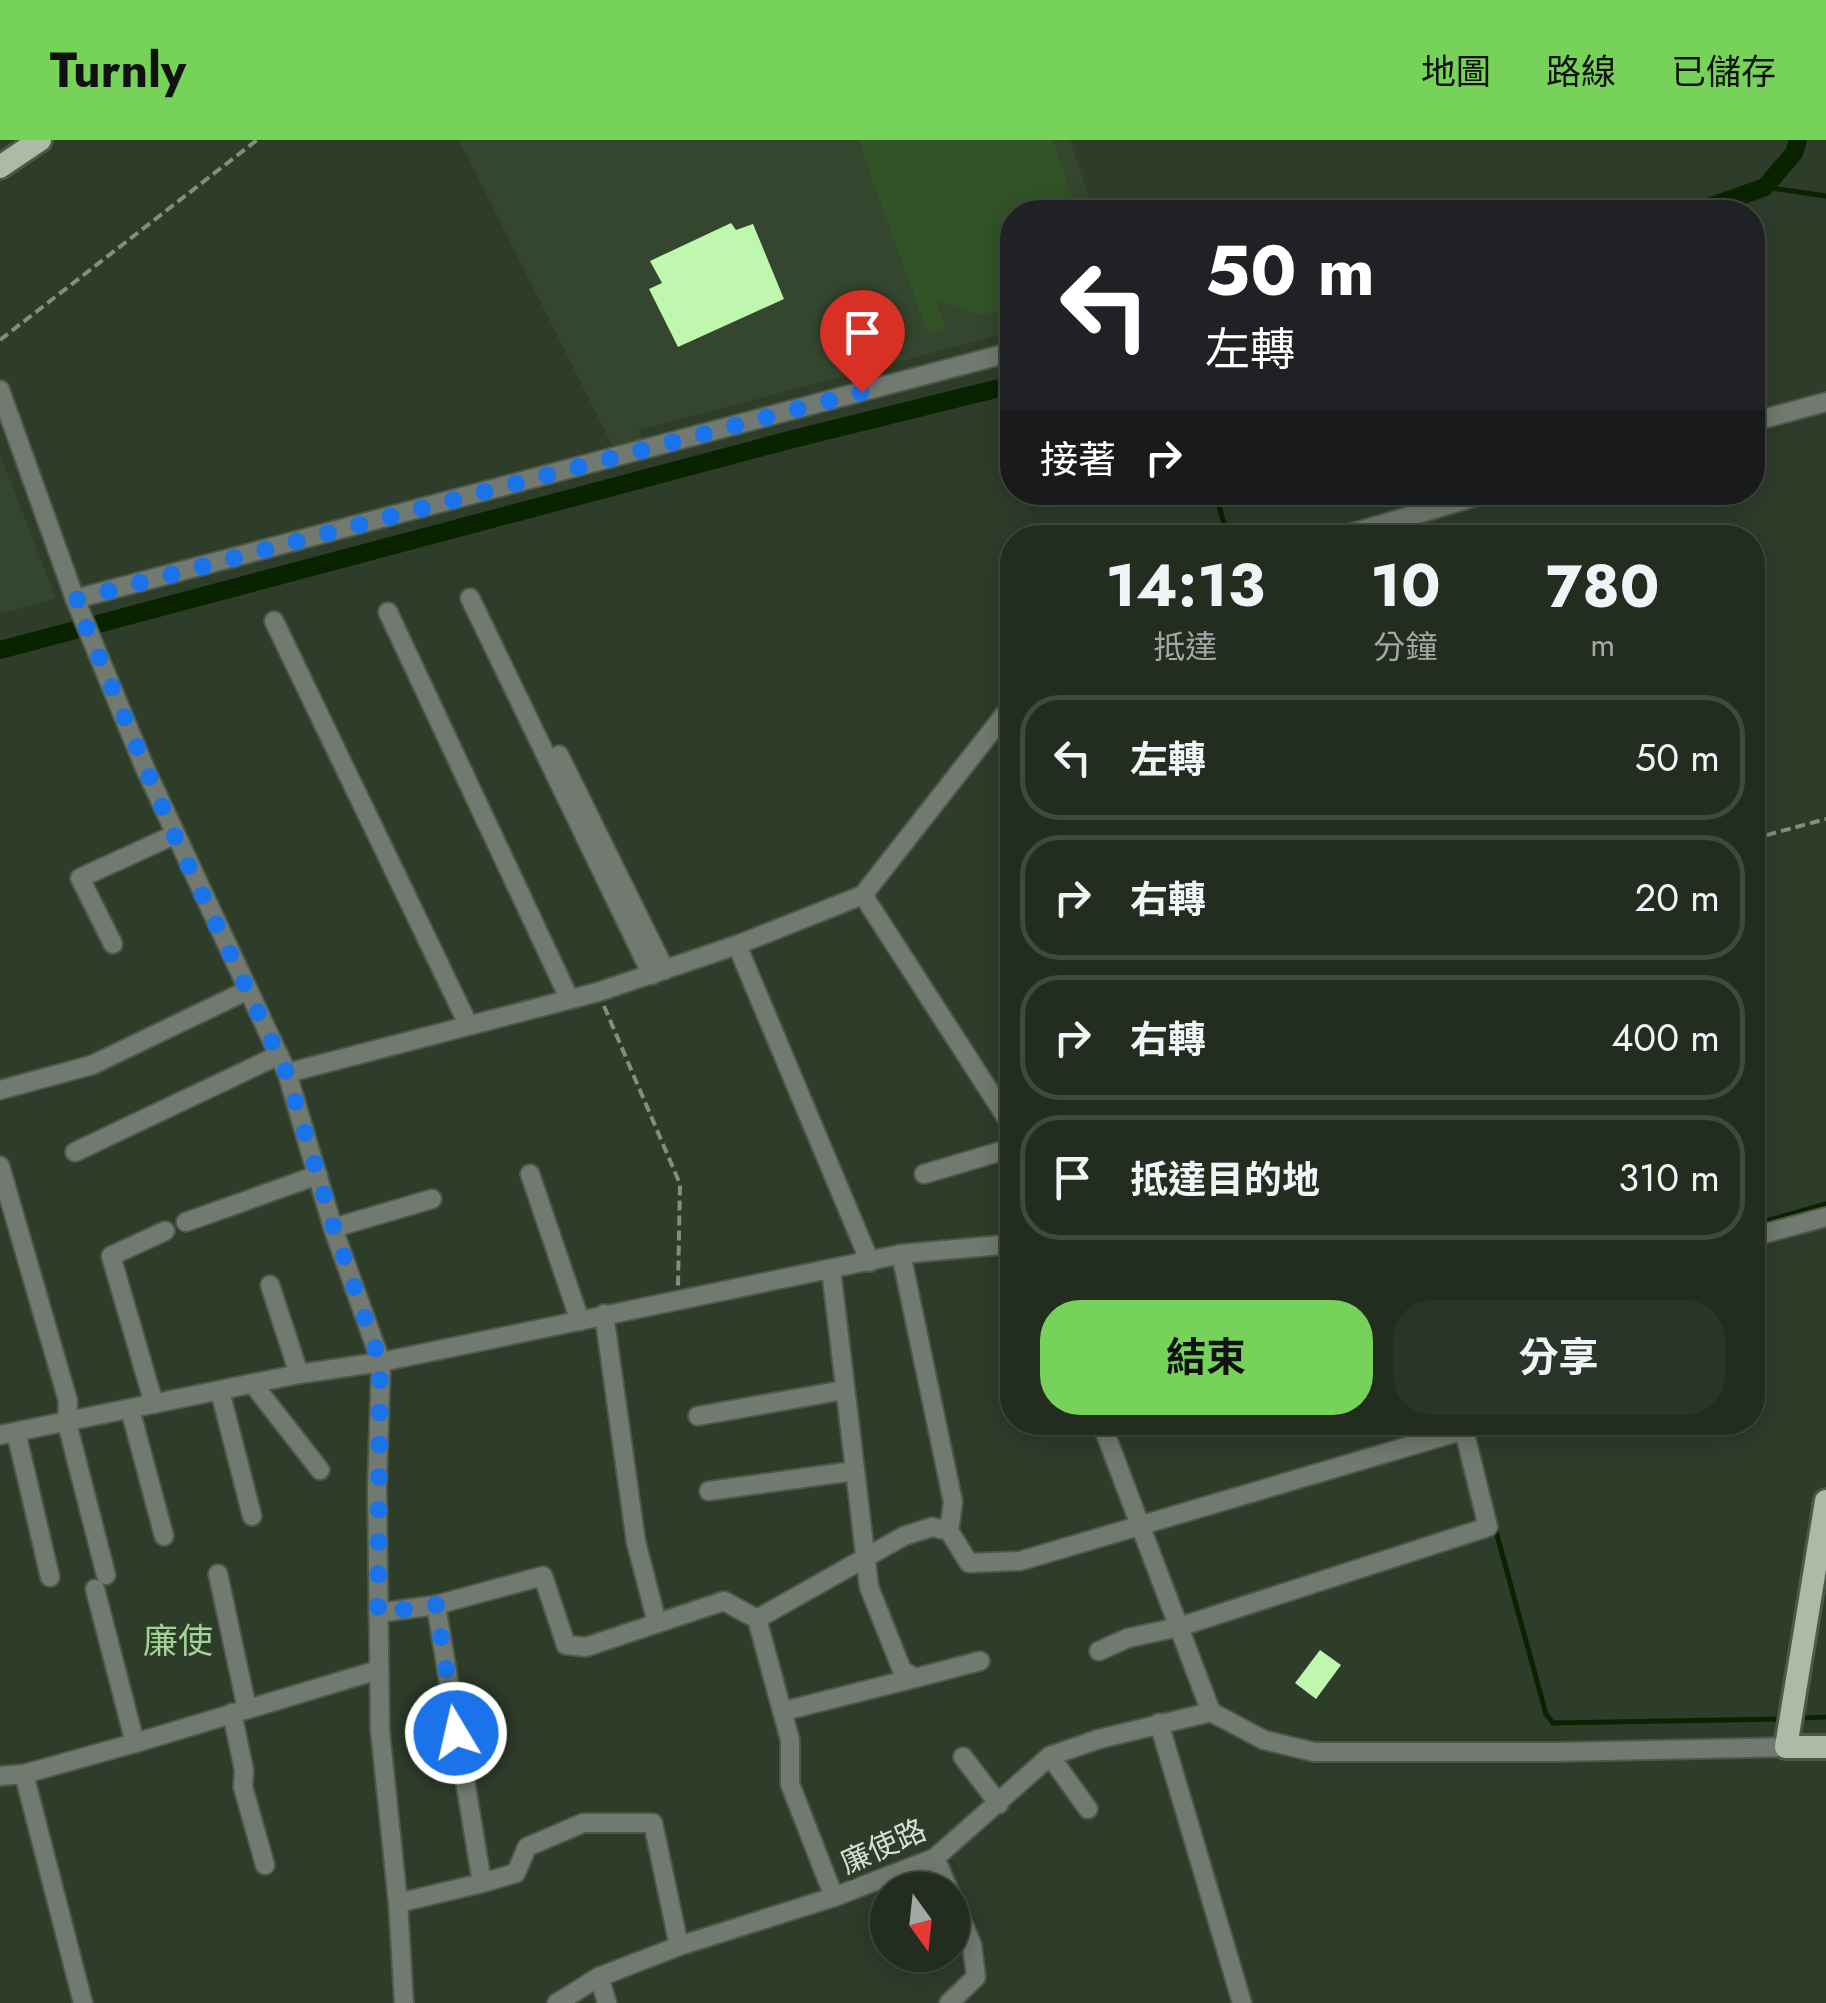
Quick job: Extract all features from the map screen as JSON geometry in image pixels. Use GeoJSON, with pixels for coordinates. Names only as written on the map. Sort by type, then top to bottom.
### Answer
{"type":"FeatureCollection","features":[{"type":"Feature","properties":{"kind":"main road"},"geometry":{"type":"LineString","coordinates":[[0,167],[40,140]]}},
{"type":"Feature","properties":{"kind":"main road"},"geometry":{"type":"LineString","coordinates":[[1826,1501],[1786,1747],[1826,1747]]}},
{"type":"Feature","properties":{"kind":"street"},"geometry":{"type":"LineString","coordinates":[[78,605],[1000,355]]}},
{"type":"Feature","properties":{"kind":"street"},"geometry":{"type":"LineString","coordinates":[[0,390],[98,654],[174,835],[287,1074],[380,1362],[380,1730],[404,2003]]}},
{"type":"Feature","properties":{"kind":"street"},"geometry":{"type":"LineString","coordinates":[[1765,418],[1826,402]]}},
{"type":"Feature","properties":{"kind":"street"},"geometry":{"type":"LineString","coordinates":[[1380,525],[1448,505]]}},
{"type":"Feature","properties":{"kind":"street"},"geometry":{"type":"LineString","coordinates":[[475,597],[658,972]]}},
{"type":"Feature","properties":{"kind":"street"},"geometry":{"type":"LineString","coordinates":[[388,612],[568,998]]}},
{"type":"Feature","properties":{"kind":"street"},"geometry":{"type":"LineString","coordinates":[[274,620],[468,1024]]}},
{"type":"Feature","properties":{"kind":"street"},"geometry":{"type":"LineString","coordinates":[[287,1074],[598,992],[737,946],[863,894],[1000,720]]}},
{"type":"Feature","properties":{"kind":"street"},"geometry":{"type":"LineString","coordinates":[[112,944],[80,878],[174,835]]}},
{"type":"Feature","properties":{"kind":"street"},"geometry":{"type":"LineString","coordinates":[[863,894],[1000,1107]]}},
{"type":"Feature","properties":{"kind":"street"},"geometry":{"type":"LineString","coordinates":[[737,946],[870,1262]]}},
{"type":"Feature","properties":{"kind":"street"},"geometry":{"type":"LineString","coordinates":[[0,1090],[92,1065],[248,990]]}},
{"type":"Feature","properties":{"kind":"street"},"geometry":{"type":"LineString","coordinates":[[75,1152],[279,1056]]}},
{"type":"Feature","properties":{"kind":"street"},"geometry":{"type":"LineString","coordinates":[[924,1174],[1000,1152]]}},
{"type":"Feature","properties":{"kind":"street"},"geometry":{"type":"LineString","coordinates":[[0,1166],[68,1401],[67,1424],[135,1743]]}},
{"type":"Feature","properties":{"kind":"street"},"geometry":{"type":"LineString","coordinates":[[530,1174],[580,1320]]}},
{"type":"Feature","properties":{"kind":"street"},"geometry":{"type":"LineString","coordinates":[[186,1222],[318,1175]]}},
{"type":"Feature","properties":{"kind":"street"},"geometry":{"type":"LineString","coordinates":[[334,1228],[432,1199]]}},
{"type":"Feature","properties":{"kind":"street"},"geometry":{"type":"LineString","coordinates":[[1765,1233],[1826,1217]]}},
{"type":"Feature","properties":{"kind":"street"},"geometry":{"type":"LineString","coordinates":[[154,1404],[112,1256],[165,1231]]}},
{"type":"Feature","properties":{"kind":"street"},"geometry":{"type":"LineString","coordinates":[[50,1577],[8,1434],[902,1254],[1000,1245]]}},
{"type":"Feature","properties":{"kind":"street"},"geometry":{"type":"LineString","coordinates":[[902,1254],[952,1502],[948,1530],[969,1562],[1020,1561],[1434,1435]]}},
{"type":"Feature","properties":{"kind":"street"},"geometry":{"type":"LineString","coordinates":[[831,1269],[869,1587],[902,1670],[915,1678]]}},
{"type":"Feature","properties":{"kind":"street"},"geometry":{"type":"LineString","coordinates":[[270,1284],[299,1374]]}},
{"type":"Feature","properties":{"kind":"street"},"geometry":{"type":"LineString","coordinates":[[604,1314],[636,1542],[657,1623]]}},
{"type":"Feature","properties":{"kind":"street"},"geometry":{"type":"LineString","coordinates":[[253,1384],[320,1470]]}},
{"type":"Feature","properties":{"kind":"street"},"geometry":{"type":"LineString","coordinates":[[698,1416],[844,1390]]}},
{"type":"Feature","properties":{"kind":"street"},"geometry":{"type":"LineString","coordinates":[[220,1391],[252,1516]]}},
{"type":"Feature","properties":{"kind":"street"},"geometry":{"type":"LineString","coordinates":[[130,1410],[164,1536]]}},
{"type":"Feature","properties":{"kind":"street"},"geometry":{"type":"LineString","coordinates":[[1110,1435],[1211,1712],[1264,1740],[1314,1752],[1786,1747]]}},
{"type":"Feature","properties":{"kind":"street"},"geometry":{"type":"LineString","coordinates":[[1099,1651],[1128,1638],[1179,1627],[1488,1527],[1465,1435]]}},
{"type":"Feature","properties":{"kind":"street"},"geometry":{"type":"LineString","coordinates":[[708,1492],[854,1470]]}},
{"type":"Feature","properties":{"kind":"street"},"geometry":{"type":"LineString","coordinates":[[758,1619],[904,1536],[932,1527],[948,1530]]}},
{"type":"Feature","properties":{"kind":"street"},"geometry":{"type":"LineString","coordinates":[[218,1574],[240,1711],[243,1786],[265,1865]]}},
{"type":"Feature","properties":{"kind":"street"},"geometry":{"type":"LineString","coordinates":[[378,1613],[436,1605],[543,1576],[566,1646],[586,1647],[724,1601],[758,1619],[790,1740],[790,1784],[834,1898]]}},
{"type":"Feature","properties":{"kind":"street"},"geometry":{"type":"LineString","coordinates":[[436,1605],[482,1883]]}},
{"type":"Feature","properties":{"kind":"street"},"geometry":{"type":"LineString","coordinates":[[784,1711],[980,1661]]}},
{"type":"Feature","properties":{"kind":"street"},"geometry":{"type":"LineString","coordinates":[[0,1776],[24,1774],[135,1743],[378,1670]]}},
{"type":"Feature","properties":{"kind":"street","name":"廉使路"},"geometry":{"type":"LineString","coordinates":[[557,2003],[599,1977],[679,1946],[834,1898],[935,1858],[1050,1756],[1158,1723],[1211,1712]]}},
{"type":"Feature","properties":{"kind":"street"},"geometry":{"type":"LineString","coordinates":[[1158,1723],[1242,2003]]}},
{"type":"Feature","properties":{"kind":"street"},"geometry":{"type":"LineString","coordinates":[[963,1756],[1000,1804]]}},
{"type":"Feature","properties":{"kind":"street"},"geometry":{"type":"LineString","coordinates":[[1050,1756],[1088,1809]]}},
{"type":"Feature","properties":{"kind":"street"},"geometry":{"type":"LineString","coordinates":[[24,1774],[83,2003]]}},
{"type":"Feature","properties":{"kind":"street"},"geometry":{"type":"LineString","coordinates":[[398,1903],[516,1873],[527,1848],[583,1823],[653,1823],[679,1946]]}},
{"type":"Feature","properties":{"kind":"street"},"geometry":{"type":"LineString","coordinates":[[935,1858],[941,1872]]}},
{"type":"Feature","properties":{"kind":"street"},"geometry":{"type":"LineString","coordinates":[[952,2002],[976,1977],[970,1939]]}},
{"type":"Feature","properties":{"kind":"street"},"geometry":{"type":"LineString","coordinates":[[599,1977],[607,2003]]}},
{"type":"Feature","properties":{"kind":"path"},"geometry":{"type":"LineString","coordinates":[[0,340],[257,140]]}},
{"type":"Feature","properties":{"kind":"path"},"geometry":{"type":"LineString","coordinates":[[1765,835],[1826,819]]}},
{"type":"Feature","properties":{"kind":"path"},"geometry":{"type":"LineString","coordinates":[[598,992],[680,1184],[678,1300]]}},
{"type":"Feature","properties":{"kind":"shaded area"},"geometry":{"type":"Polygon","coordinates":[[[459,140],[1070,140],[1090,200],[1000,200],[1000,335],[639,430],[642,440],[613,447],[459,140]]]}},
{"type":"Feature","properties":{"kind":"shaded area"},"geometry":{"type":"Polygon","coordinates":[[[0,455],[56,598],[0,614],[0,455]]]}},
{"type":"Feature","properties":{"kind":"green space"},"geometry":{"type":"Polygon","coordinates":[[[858,140],[1053,140],[1073,200],[1000,200],[1000,312],[977,314],[937,301],[945,328],[928,334],[858,140]]]}},
{"type":"Feature","properties":{"kind":"building"},"geometry":{"type":"Polygon","coordinates":[[[731,223],[736,230],[753,224],[784,299],[678,347],[649,289],[662,283],[650,261],[731,223]]]}},
{"type":"Feature","properties":{"kind":"building"},"geometry":{"type":"Polygon","coordinates":[[[1320,1650],[1341,1665],[1316,1699],[1295,1683],[1320,1650]]]}},
{"type":"Feature","properties":{"kind":"waterway"},"geometry":{"type":"LineString","coordinates":[[1729,200],[1765,187],[1794,153],[1798,140]]}},
{"type":"Feature","properties":{"kind":"waterway"},"geometry":{"type":"LineString","coordinates":[[1765,187],[1826,196]]}},
{"type":"Feature","properties":{"kind":"waterway"},"geometry":{"type":"LineString","coordinates":[[0,650],[793,439],[1000,388]]}},
{"type":"Feature","properties":{"kind":"waterway"},"geometry":{"type":"LineString","coordinates":[[1219,505],[1224,525]]}},
{"type":"Feature","properties":{"kind":"waterway"},"geometry":{"type":"LineString","coordinates":[[1765,1221],[1826,1204]]}},
{"type":"Feature","properties":{"kind":"waterway"},"geometry":{"type":"LineString","coordinates":[[1494,1524],[1546,1714],[1553,1723],[1783,1719]]}},
{"type":"Feature","properties":{"kind":"waterway"},"geometry":{"type":"LineString","coordinates":[[1799,1718],[1826,1717]]}},
{"type":"Feature","properties":{"kind":"district","name":"廉使"},"geometry":{"type":"Point","coordinates":[178,1641]}},
{"type":"Feature","properties":{"kind":"route"},"geometry":{"type":"LineString","coordinates":[[456,1733],[436,1605],[378,1613],[380,1362],[287,1074],[174,835],[75,600],[862,392]]}}]}
